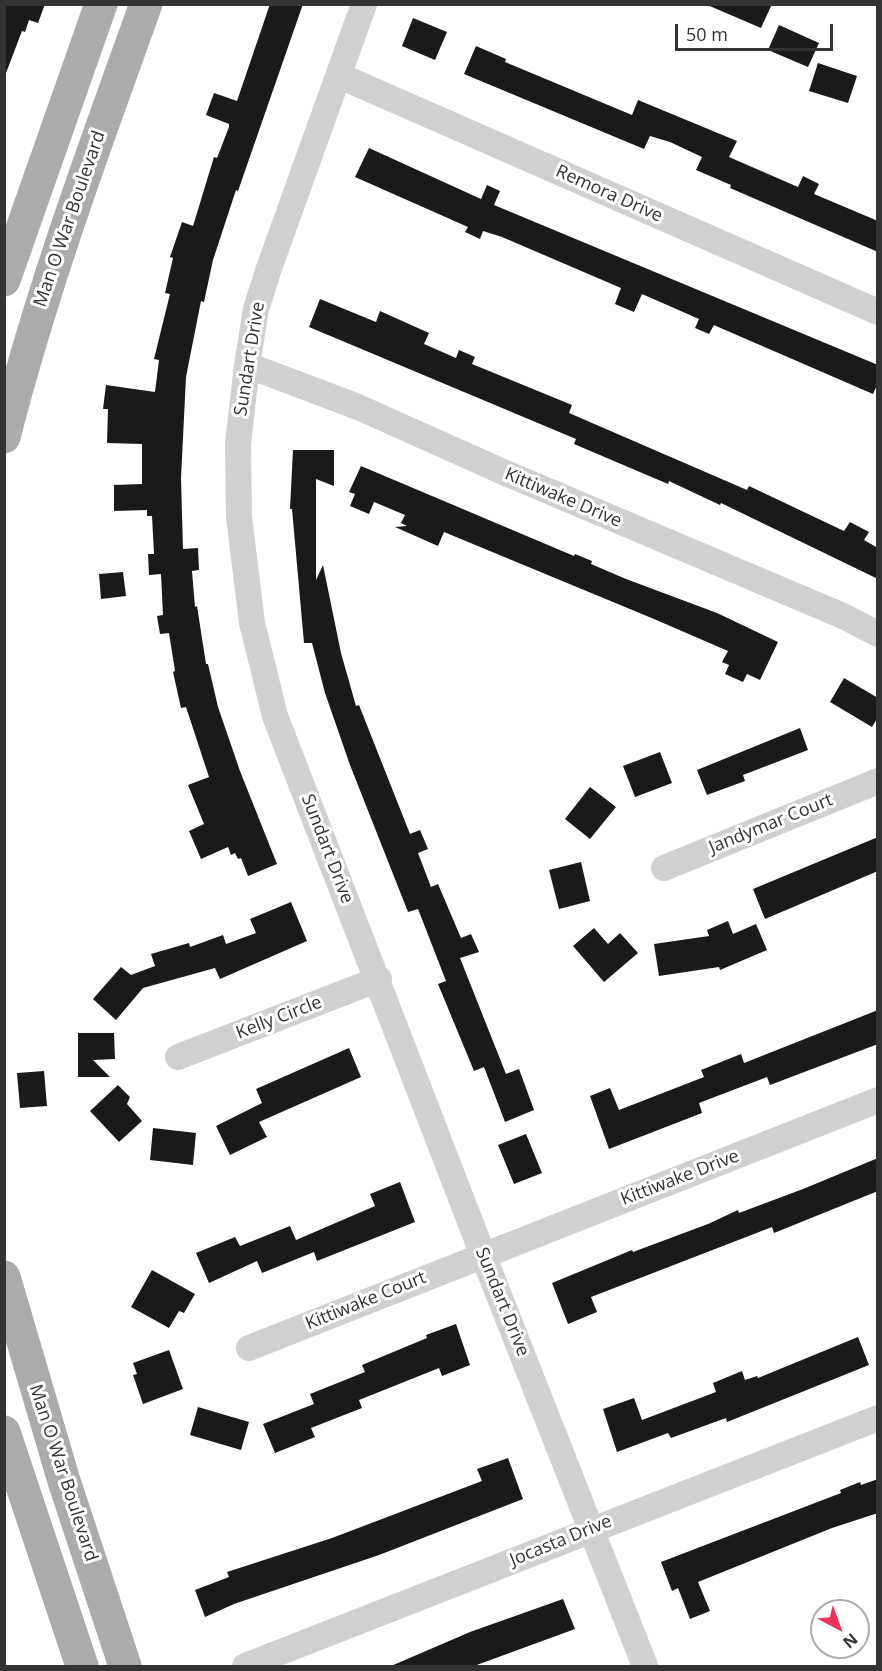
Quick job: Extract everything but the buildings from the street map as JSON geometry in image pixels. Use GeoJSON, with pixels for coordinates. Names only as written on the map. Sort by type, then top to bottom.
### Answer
{"type":"FeatureCollection","features":[{"type":"Feature","properties":{"kind":"main road"},"geometry":{"type":"LineString","coordinates":[[4,280],[101,4]]}},
{"type":"Feature","properties":{"kind":"main road","name":"Man O War Boulevard"},"geometry":{"type":"LineString","coordinates":[[4,437],[27,347],[62,237],[146,4]]}},
{"type":"Feature","properties":{"kind":"main road","name":"Man O War Boulevard"},"geometry":{"type":"LineString","coordinates":[[4,1277],[64,1481],[125,1666]]}},
{"type":"Feature","properties":{"kind":"main road"},"geometry":{"type":"LineString","coordinates":[[4,1432],[82,1666]]}},
{"type":"Feature","properties":{"kind":"street","name":"Sundart Drive"},"geometry":{"type":"LineString","coordinates":[[364,4],[256,309],[246,365],[238,444],[239,517],[252,623],[275,716],[645,1666]]}},
{"type":"Feature","properties":{"kind":"street","name":"Remora Drive"},"geometry":{"type":"LineString","coordinates":[[340,76],[878,312]]}},
{"type":"Feature","properties":{"kind":"street","name":"Kittiwake Drive"},"geometry":{"type":"LineString","coordinates":[[246,365],[376,415],[512,476],[843,616],[878,634]]}},
{"type":"Feature","properties":{"kind":"street","name":"Jandymar Court"},"geometry":{"type":"LineString","coordinates":[[664,868],[878,781]]}},
{"type":"Feature","properties":{"kind":"street","name":"Kelly Circle"},"geometry":{"type":"LineString","coordinates":[[178,1057],[379,979]]}},
{"type":"Feature","properties":{"kind":"street","name":"Kittiwake Drive"},"geometry":{"type":"LineString","coordinates":[[483,1255],[878,1100]]}},
{"type":"Feature","properties":{"kind":"street","name":"Kittiwake Court"},"geometry":{"type":"LineString","coordinates":[[249,1348],[483,1255]]}},
{"type":"Feature","properties":{"kind":"street","name":"Jocasta Drive"},"geometry":{"type":"LineString","coordinates":[[245,1666],[878,1418]]}}]}
